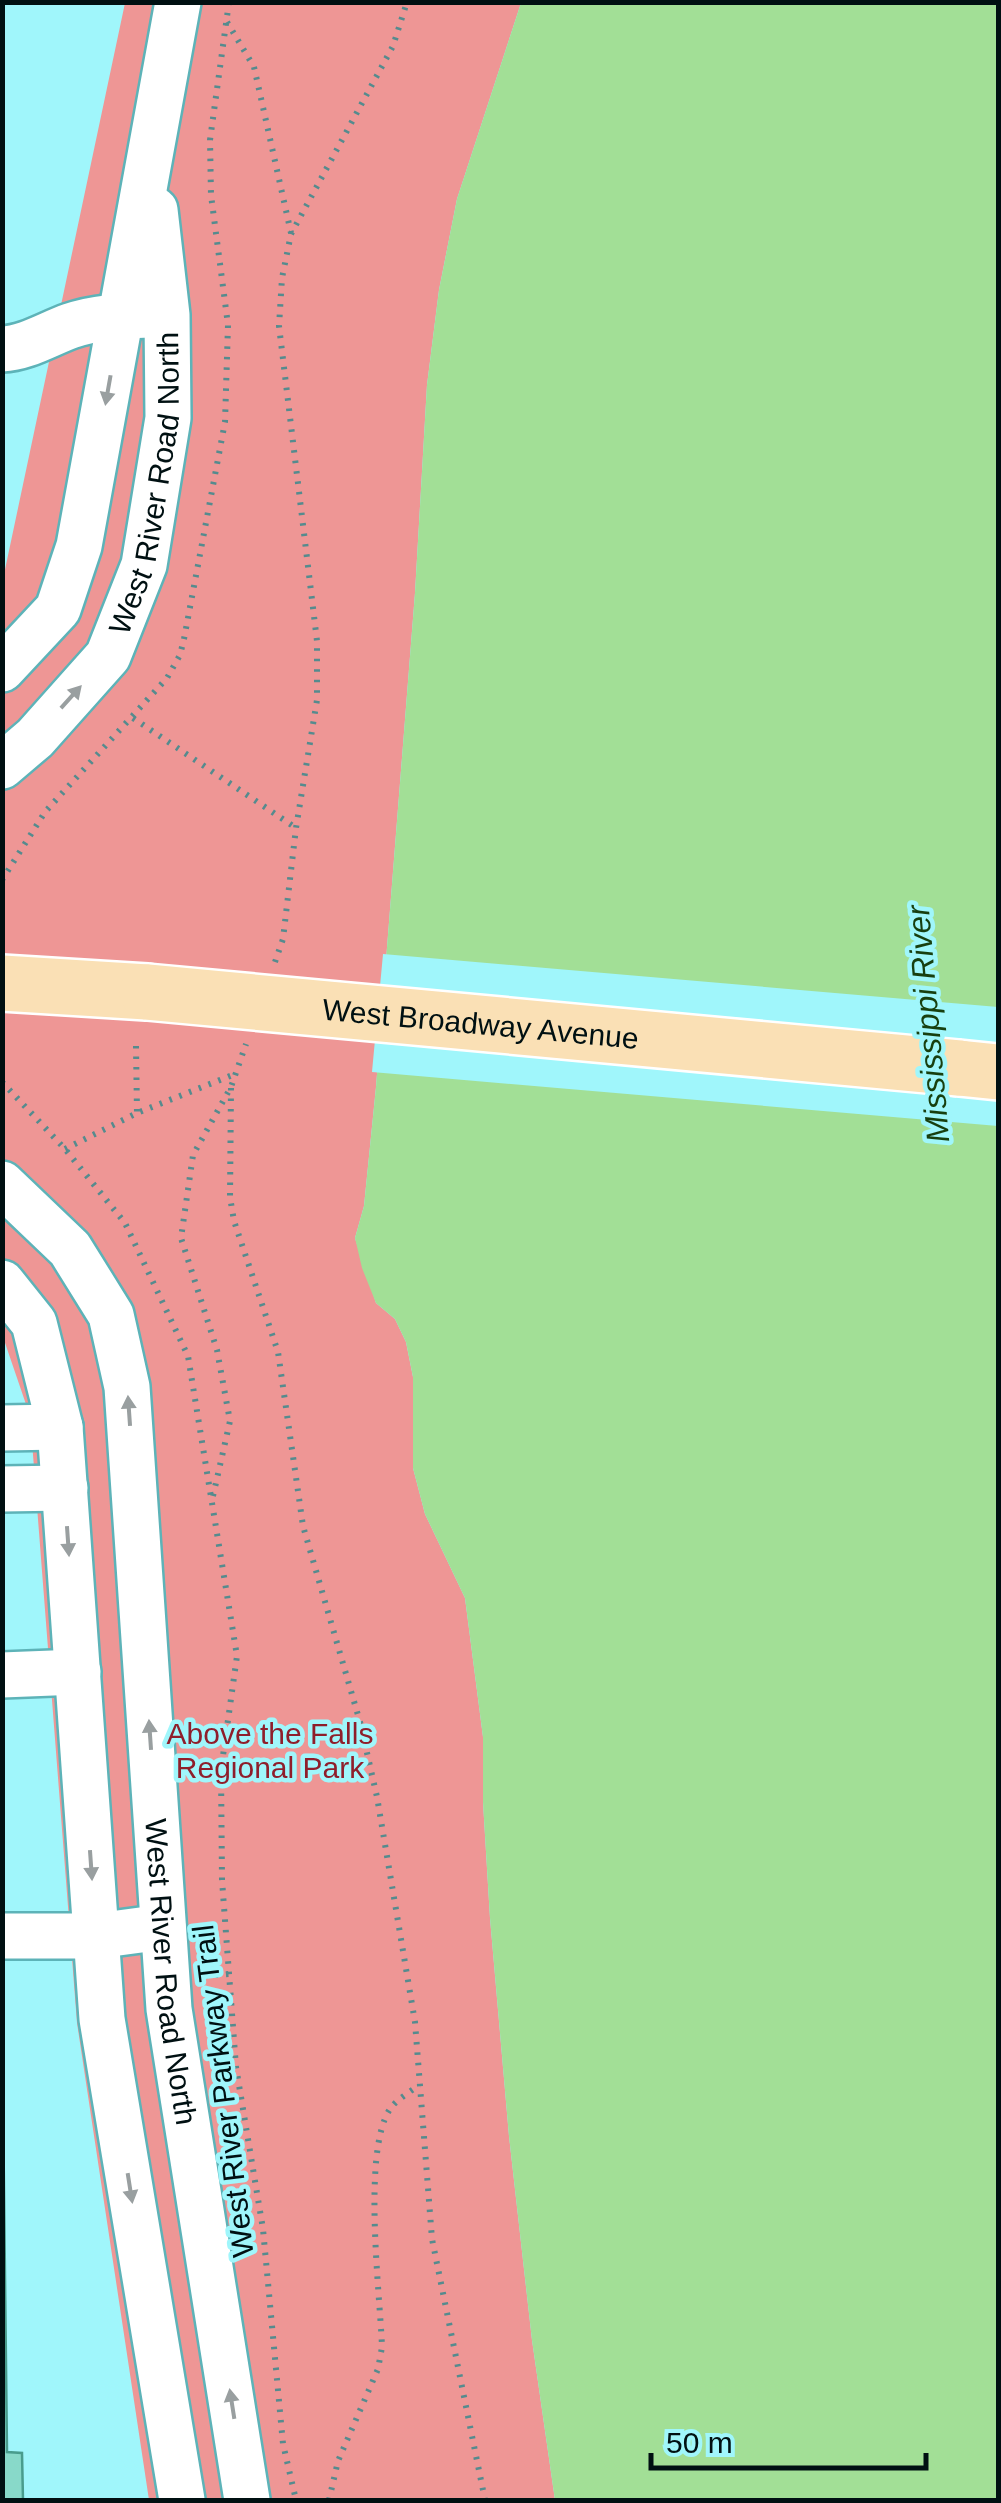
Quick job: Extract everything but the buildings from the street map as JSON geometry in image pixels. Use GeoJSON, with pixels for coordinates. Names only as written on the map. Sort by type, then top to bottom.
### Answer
{"type":"FeatureCollection","features":[{"type":"Feature","properties":{"kind":"main road","name":"West Broadway Avenue"},"geometry":{"type":"LineString","coordinates":[[2,982],[147,992],[979,1070]]}},
{"type":"Feature","properties":{"kind":"street","name":"West River Road North"},"geometry":{"type":"LineString","coordinates":[[2,669],[58,609],[80,546],[178,2]]}},
{"type":"Feature","properties":{"kind":"street","name":"West River Road North"},"geometry":{"type":"LineString","coordinates":[[2,766],[35,738],[108,656],[144,565],[168,418],[166,315],[148,156]]}},
{"type":"Feature","properties":{"kind":"street"},"geometry":{"type":"LineString","coordinates":[[2,349],[15,348],[74,324],[122,316],[166,315]]}},
{"type":"Feature","properties":{"kind":"street","name":"West River Road North"},"geometry":{"type":"LineString","coordinates":[[2,1184],[70,1249],[112,1316],[123,1369],[169,2009],[247,2500]]}},
{"type":"Feature","properties":{"kind":"street"},"geometry":{"type":"LineString","coordinates":[[2,1283],[34,1323],[60,1427],[102,2018],[182,2500]]}},
{"type":"Feature","properties":{"kind":"street"},"geometry":{"type":"LineString","coordinates":[[2,1428],[60,1427]]}},
{"type":"Feature","properties":{"kind":"street"},"geometry":{"type":"LineString","coordinates":[[2,1489],[65,1488]]}},
{"type":"Feature","properties":{"kind":"street"},"geometry":{"type":"LineString","coordinates":[[2,1675],[78,1672]]}},
{"type":"Feature","properties":{"kind":"street"},"geometry":{"type":"LineString","coordinates":[[2,1936],[96,1936],[163,1928]]}},
{"type":"Feature","properties":{"kind":"path"},"geometry":{"type":"LineString","coordinates":[[230,2],[226,20],[254,67],[291,234]]}},
{"type":"Feature","properties":{"kind":"path"},"geometry":{"type":"LineString","coordinates":[[271,972],[283,939],[317,700],[317,641],[279,326],[282,278],[291,234],[392,46],[407,2]]}},
{"type":"Feature","properties":{"kind":"path"},"geometry":{"type":"LineString","coordinates":[[133,718],[296,828]]}},
{"type":"Feature","properties":{"kind":"path"},"geometry":{"type":"LineString","coordinates":[[247,1040],[231,1087],[230,1197],[234,1221],[278,1352],[303,1526],[360,1722],[376,1797],[415,2022],[432,2239],[485,2500]]}},
{"type":"Feature","properties":{"kind":"path"},"geometry":{"type":"LineString","coordinates":[[136,1046],[137,1113]]}},
{"type":"Feature","properties":{"kind":"path"},"geometry":{"type":"LineString","coordinates":[[65,1149],[137,1113],[235,1074]]}},
{"type":"Feature","properties":{"kind":"path","name":"West River Parkway Trail"},"geometry":{"type":"LineString","coordinates":[[231,1087],[194,1155],[181,1238],[217,1350],[230,1421],[213,1496],[237,1656],[221,1770],[222,1880],[236,2067],[263,2229],[283,2444],[296,2500]]}},
{"type":"Feature","properties":{"kind":"path"},"geometry":{"type":"LineString","coordinates":[[329,2500],[338,2461],[378,2370],[382,2347],[374,2172],[378,2136],[390,2107],[419,2084]]}},
{"type":"Feature","properties":{"kind":"green space","name":"Above the Falls Regional Park"},"geometry":{"type":"Polygon","coordinates":[[[125,3],[521,3],[457,199],[439,290],[427,385],[415,593],[376,1087],[364,1206],[355,1238],[376,1303],[395,1319],[406,1342],[413,1377],[413,1468],[425,1514],[465,1598],[483,1737],[490,1918],[509,2136],[555,2500],[149,2500],[77,2023],[30,1416],[3,1337],[3,579],[125,3]]]}},
{"type":"Feature","properties":{"kind":"water","name":"Mississippi River"},"geometry":{"type":"Polygon","coordinates":[[[521,3],[998,3],[998,2500],[555,2500],[509,2136],[490,1918],[483,1737],[465,1598],[425,1514],[413,1468],[413,1377],[406,1342],[395,1319],[376,1303],[355,1238],[364,1206],[376,1087],[415,593],[427,385],[439,290],[457,199],[521,3]]]}},
{"type":"Feature","properties":{"kind":"pier"},"geometry":{"type":"Polygon","coordinates":[[[383,954],[998,1007],[998,1126],[372,1072],[383,954]]]}}]}
